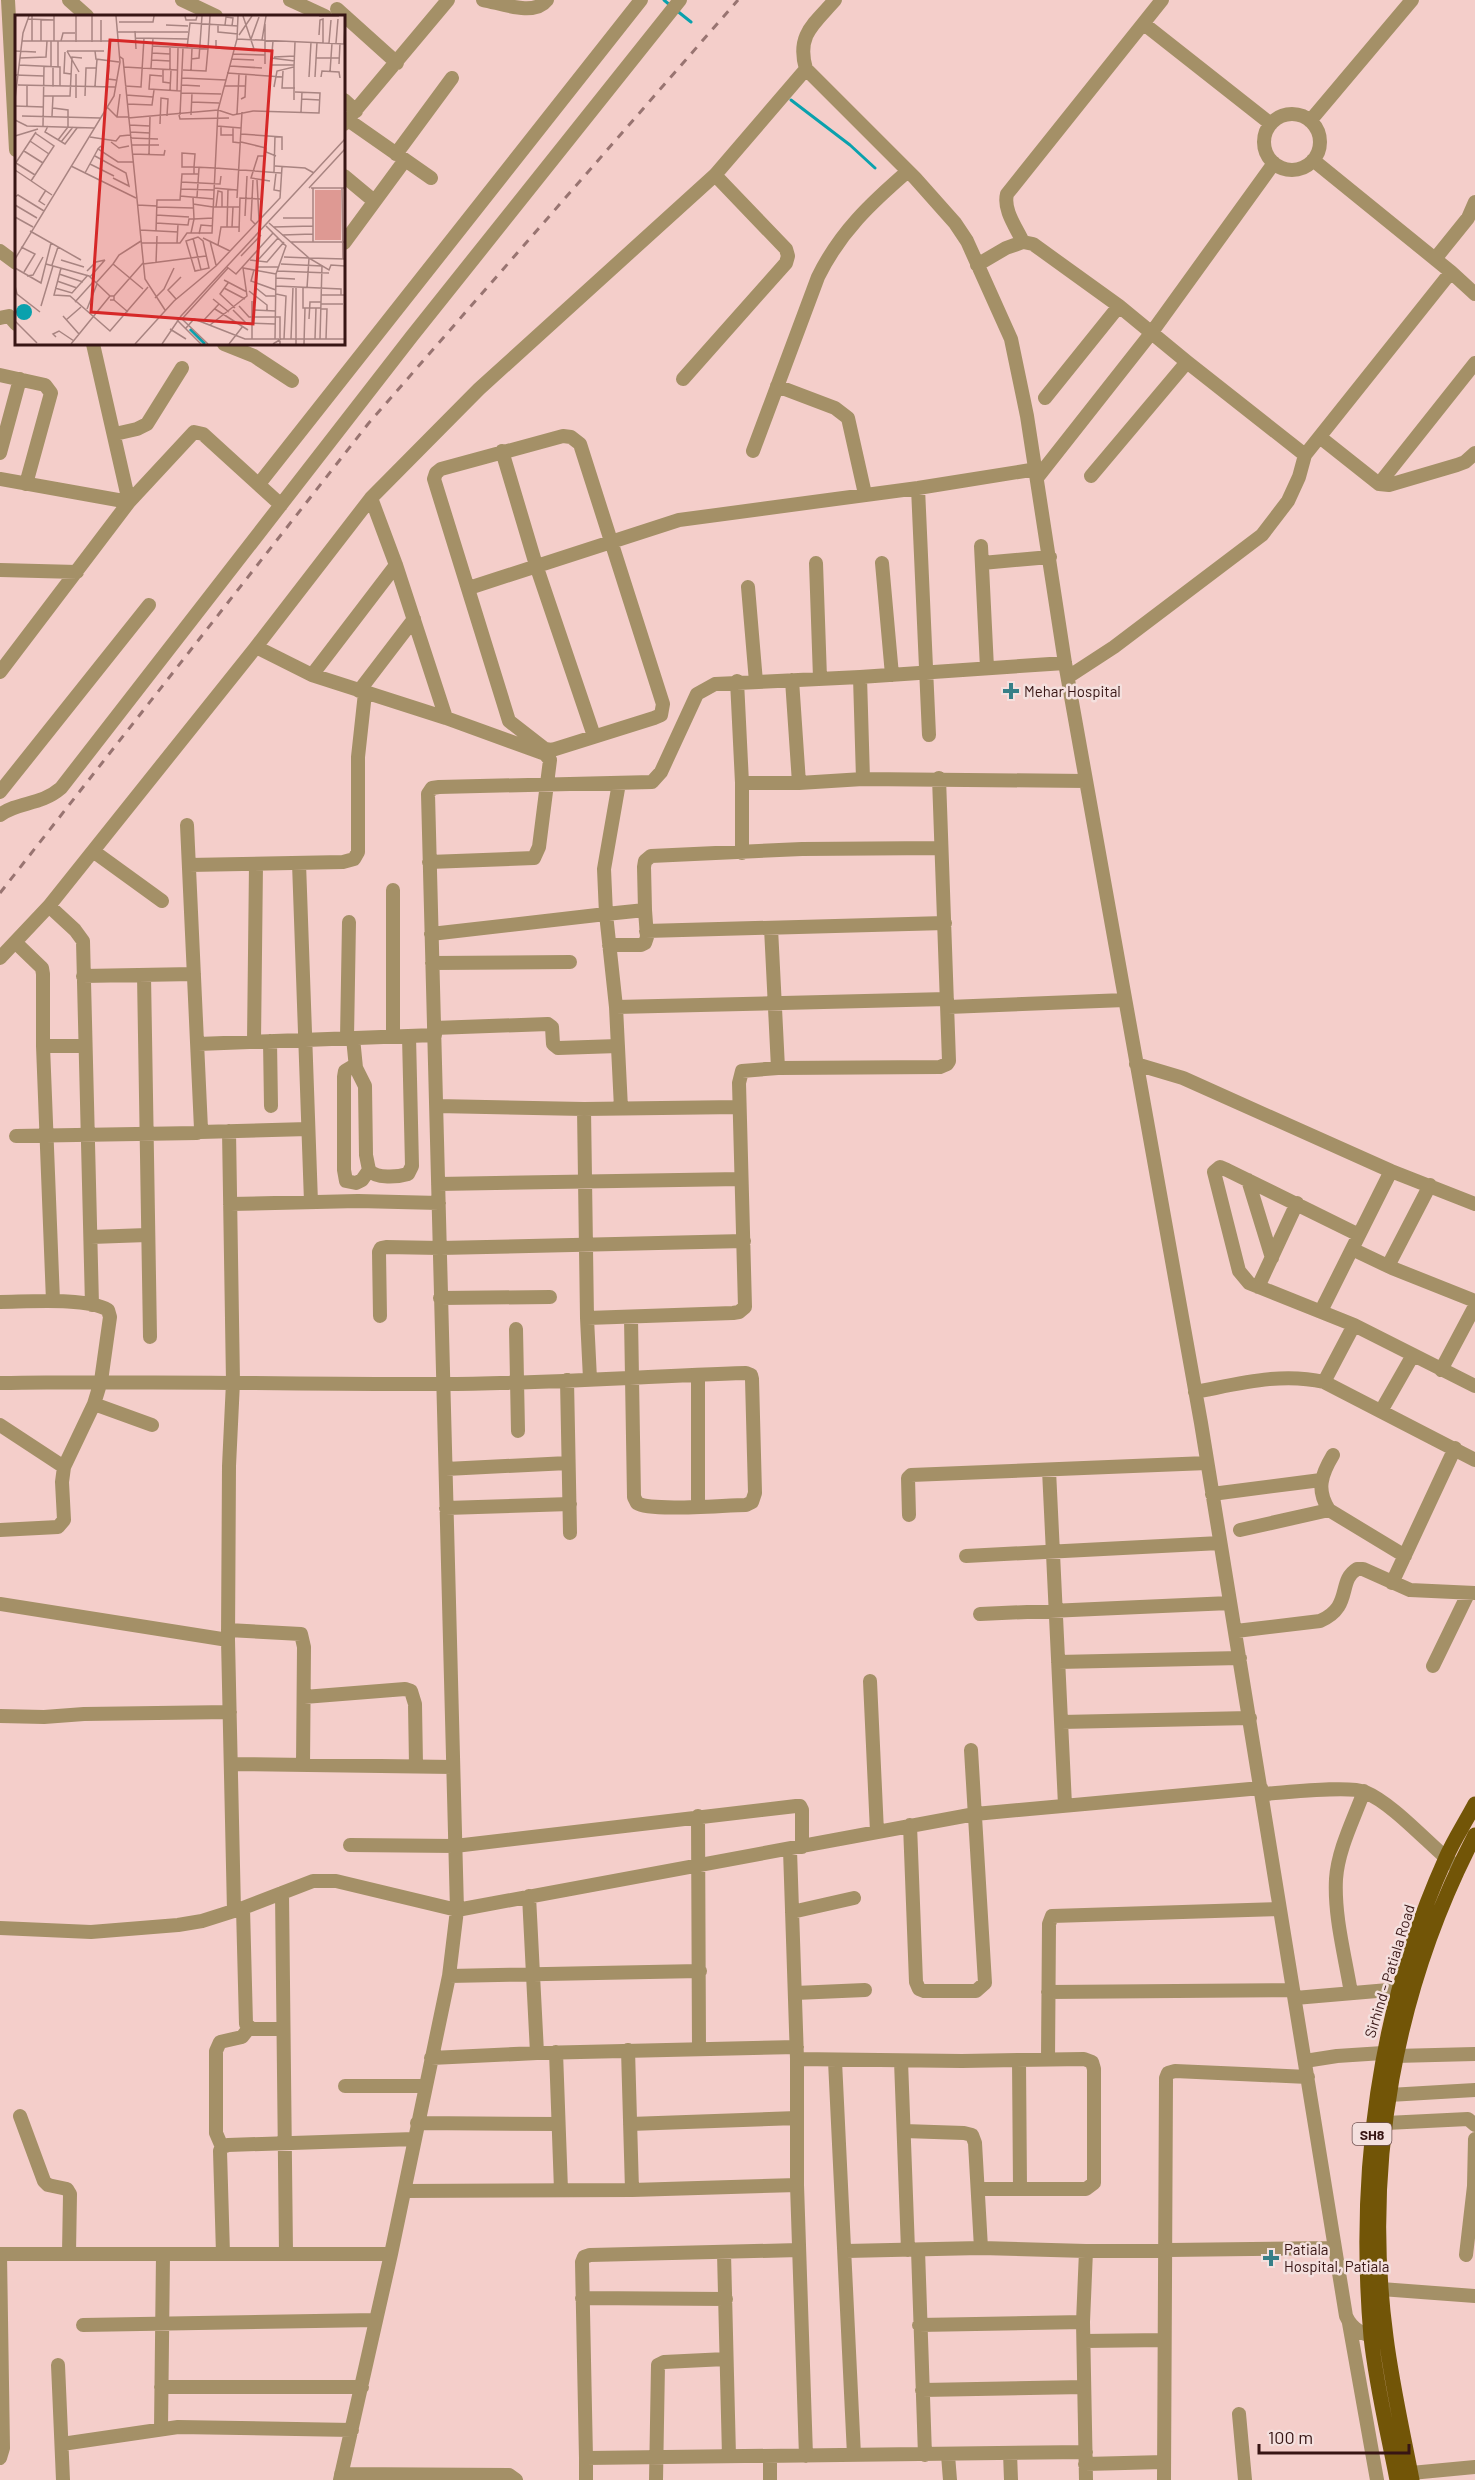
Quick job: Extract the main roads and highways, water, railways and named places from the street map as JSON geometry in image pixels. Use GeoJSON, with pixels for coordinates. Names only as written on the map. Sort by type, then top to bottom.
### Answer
{"type":"FeatureCollection","features":[{"type":"Feature","properties":{"kind":"main road","name":"Sirhind - Patiala Road"},"geometry":{"type":"LineString","coordinates":[[1379,2337],[1367,2199],[1373,2118],[1389,2054],[1400,1989],[1445,1858],[1475,1804]]}},
{"type":"Feature","properties":{"kind":"main road"},"geometry":{"type":"LineString","coordinates":[[1407,2478],[1379,2337],[1380,2186],[1389,2095],[1389,2054],[1420,1964],[1458,1868],[1475,1835]]}},
{"type":"Feature","properties":{"kind":"waterway"},"geometry":{"type":"LineString","coordinates":[[664,0],[671,6]]}},
{"type":"Feature","properties":{"kind":"waterway"},"geometry":{"type":"LineString","coordinates":[[676,10],[691,22]]}},
{"type":"Feature","properties":{"kind":"waterway"},"geometry":{"type":"LineString","coordinates":[[791,100],[850,145],[875,168]]}},
{"type":"Feature","properties":{"kind":"railway"},"geometry":{"type":"LineString","coordinates":[[0,893],[368,424],[738,0]]}},
{"type":"Feature","properties":{"kind":"place","name":"Mehar Hospital"},"geometry":{"type":"Point","coordinates":[1011,691]}},
{"type":"Feature","properties":{"kind":"place","name":"Patiala Hospital, Patiala"},"geometry":{"type":"Point","coordinates":[1271,2258]}}]}
